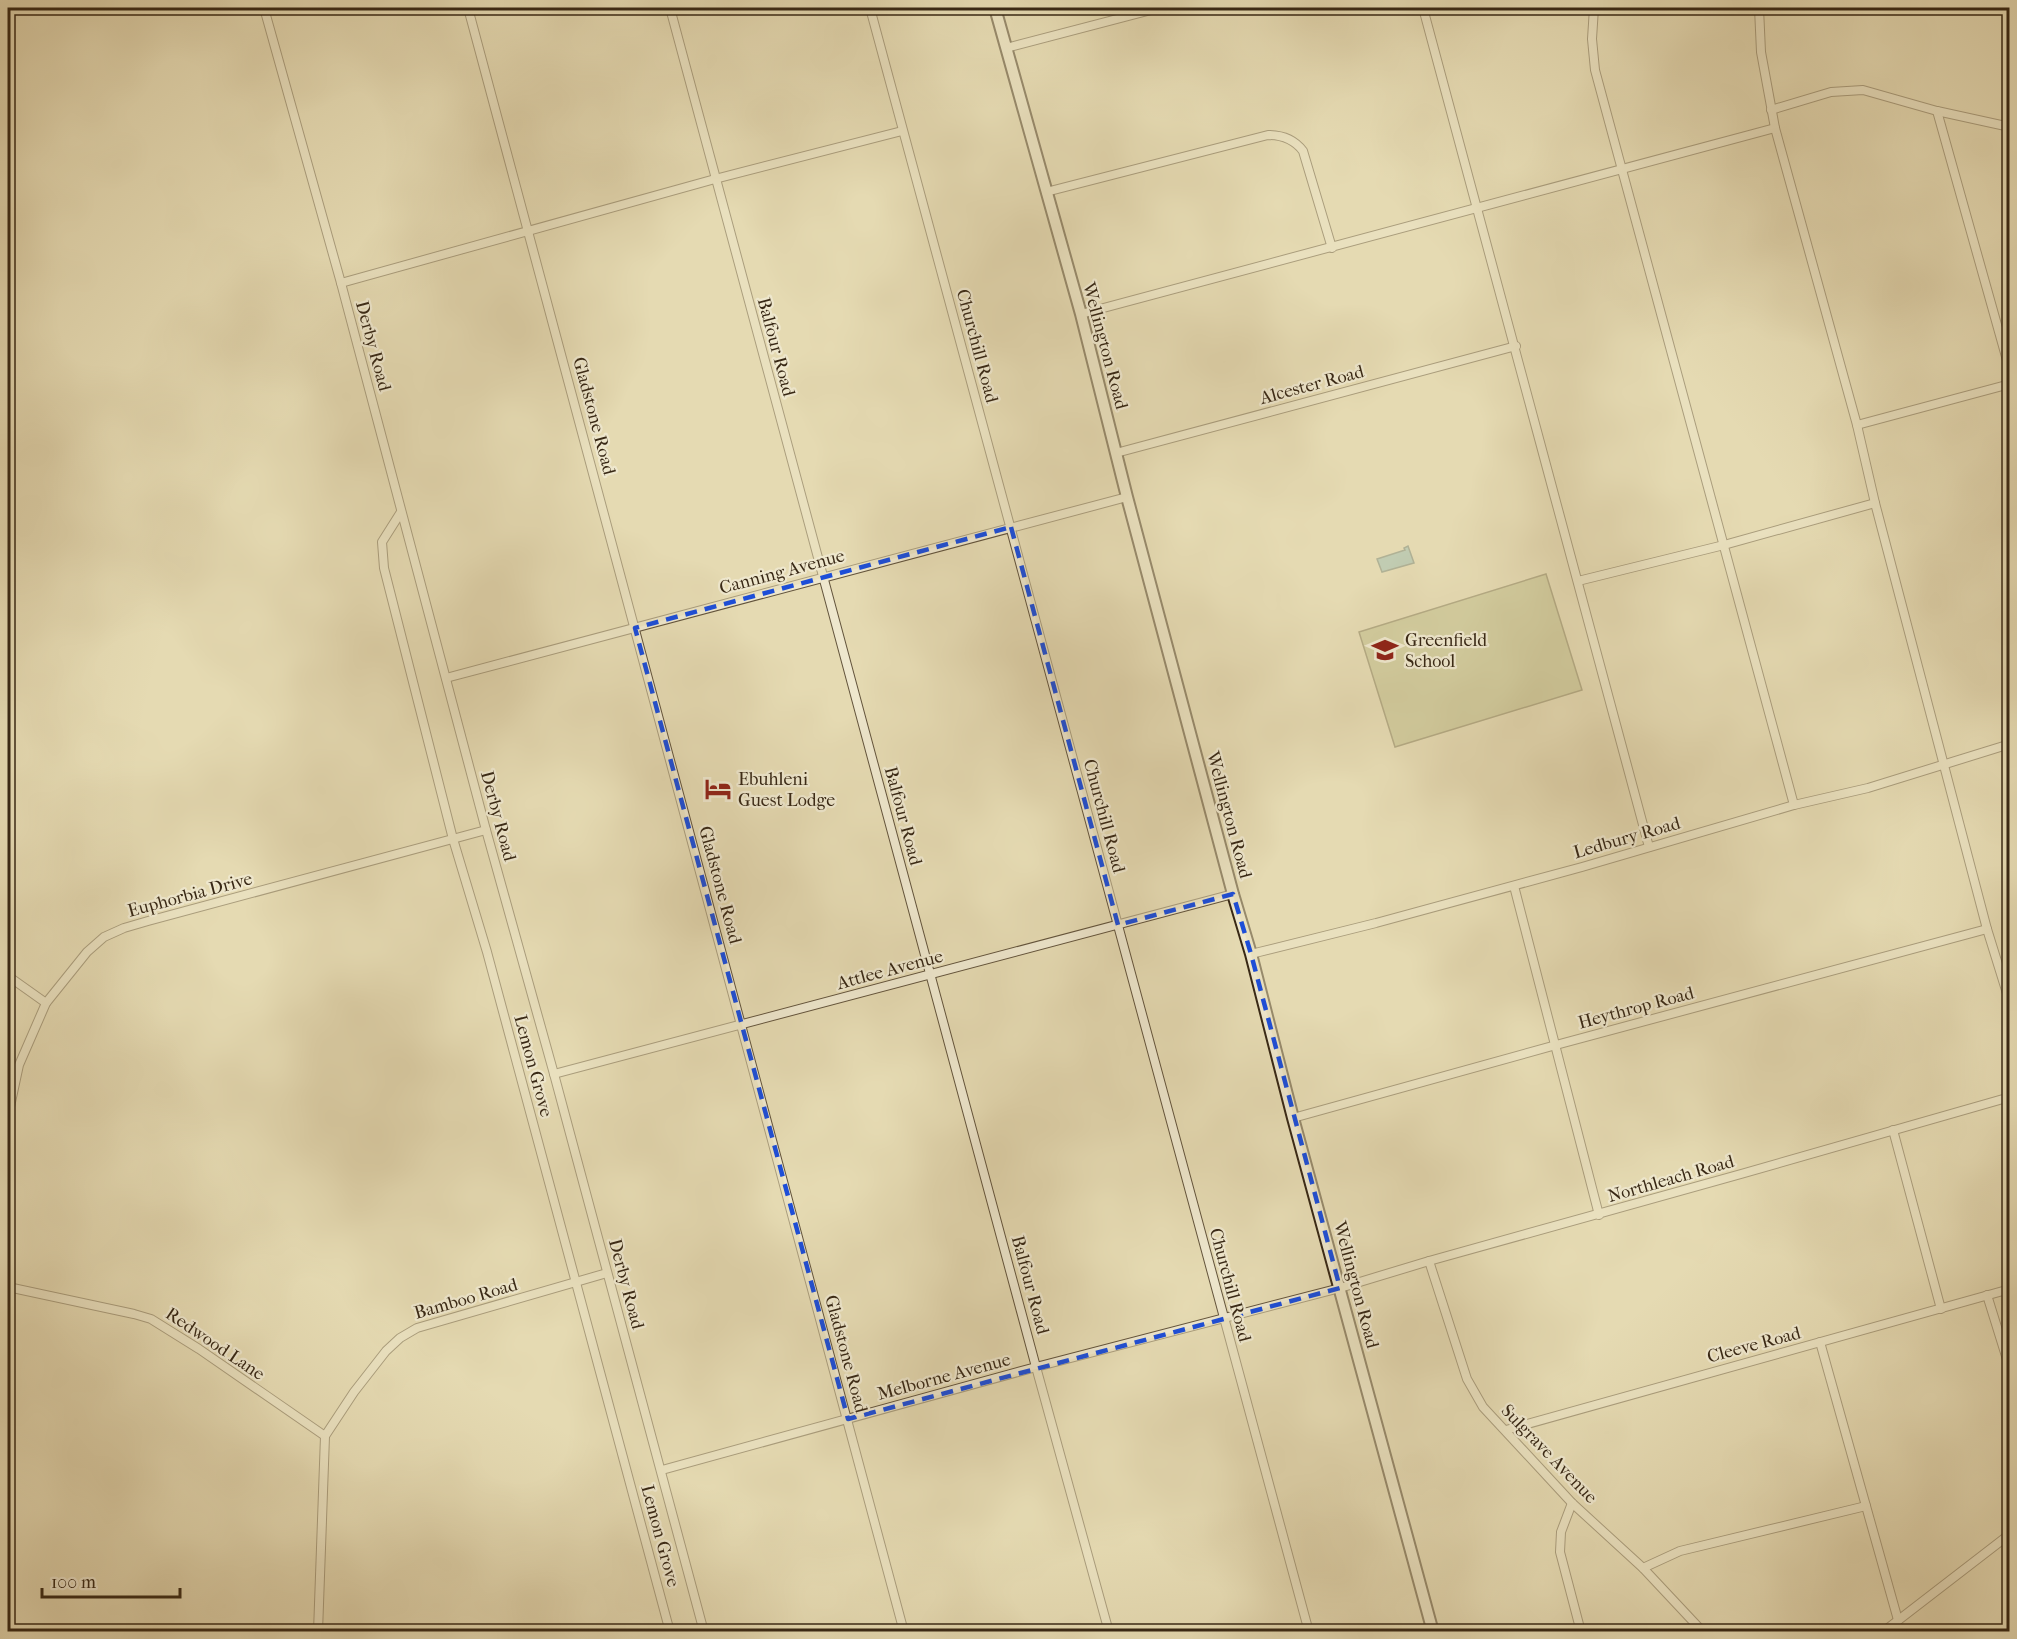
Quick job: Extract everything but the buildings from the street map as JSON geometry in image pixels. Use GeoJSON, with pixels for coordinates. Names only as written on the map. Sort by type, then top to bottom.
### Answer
{"type":"FeatureCollection","features":[{"type":"Feature","properties":{"kind":"main road","name":"Wellington Road"},"geometry":{"type":"LineString","coordinates":[[995,8],[1081,314],[1127,497],[1233,894],[1433,1632]]}},
{"type":"Feature","properties":{"kind":"street","name":"Derby Road"},"geometry":{"type":"LineString","coordinates":[[264,8],[341,283],[486,830],[662,1470],[704,1632]]}},
{"type":"Feature","properties":{"kind":"street","name":"Gladstone Road"},"geometry":{"type":"LineString","coordinates":[[468,8],[904,1632]]}},
{"type":"Feature","properties":{"kind":"street","name":"Balfour Road"},"geometry":{"type":"LineString","coordinates":[[670,8],[1109,1632]]}},
{"type":"Feature","properties":{"kind":"street","name":"Churchill Road"},"geometry":{"type":"LineString","coordinates":[[870,8],[1309,1632]]}},
{"type":"Feature","properties":{"kind":"street"},"geometry":{"type":"LineString","coordinates":[[1006,48],[1159,8]]}},
{"type":"Feature","properties":{"kind":"street"},"geometry":{"type":"LineString","coordinates":[[1424,8],[1649,847]]}},
{"type":"Feature","properties":{"kind":"street"},"geometry":{"type":"LineString","coordinates":[[1594,8],[1592,39],[1595,70],[1794,805]]}},
{"type":"Feature","properties":{"kind":"street"},"geometry":{"type":"LineString","coordinates":[[1759,8],[1761,52],[1775,128],[1857,426],[1875,503],[1987,930],[2010,1003]]}},
{"type":"Feature","properties":{"kind":"street"},"geometry":{"type":"LineString","coordinates":[[1771,110],[1831,93],[1863,90],[1937,111],[2010,127]]}},
{"type":"Feature","properties":{"kind":"street"},"geometry":{"type":"LineString","coordinates":[[1937,111],[2010,371]]}},
{"type":"Feature","properties":{"kind":"street"},"geometry":{"type":"LineString","coordinates":[[1081,314],[1775,128]]}},
{"type":"Feature","properties":{"kind":"street"},"geometry":{"type":"LineString","coordinates":[[341,283],[716,179],[902,131]]}},
{"type":"Feature","properties":{"kind":"street"},"geometry":{"type":"LineString","coordinates":[[1046,192],[1268,135],[1277,135],[1293,141],[1303,151],[1332,248]]}},
{"type":"Feature","properties":{"kind":"street","name":"Alcester Road"},"geometry":{"type":"LineString","coordinates":[[1116,453],[1515,346]]}},
{"type":"Feature","properties":{"kind":"street"},"geometry":{"type":"LineString","coordinates":[[1857,426],[2010,384]]}},
{"type":"Feature","properties":{"kind":"street","name":"Canning Avenue"},"geometry":{"type":"LineString","coordinates":[[446,678],[1127,497]]}},
{"type":"Feature","properties":{"kind":"street"},"geometry":{"type":"LineString","coordinates":[[1578,581],[1724,545],[1875,503]]}},
{"type":"Feature","properties":{"kind":"street","name":"Lemon Grove"},"geometry":{"type":"LineString","coordinates":[[401,513],[382,542],[383,561],[453,839],[490,964],[670,1632]]}},
{"type":"Feature","properties":{"kind":"street","name":"Ledbury Road"},"geometry":{"type":"LineString","coordinates":[[1251,954],[1514,886],[1718,829],[1794,805],[1868,788],[2010,744]]}},
{"type":"Feature","properties":{"kind":"street","name":"Euphorbia Drive"},"geometry":{"type":"LineString","coordinates":[[8,1116],[19,1065],[46,1003],[87,952],[104,937],[124,928],[486,830]]}},
{"type":"Feature","properties":{"kind":"street"},"geometry":{"type":"LineString","coordinates":[[1514,886],[1599,1215]]}},
{"type":"Feature","properties":{"kind":"street","name":"Attlee Avenue"},"geometry":{"type":"LineString","coordinates":[[554,1074],[1233,894]]}},
{"type":"Feature","properties":{"kind":"street","name":"Heythrop Road"},"geometry":{"type":"LineString","coordinates":[[1293,1118],[1987,930]]}},
{"type":"Feature","properties":{"kind":"street"},"geometry":{"type":"LineString","coordinates":[[8,976],[46,1003]]}},
{"type":"Feature","properties":{"kind":"street","name":"Northleach Road"},"geometry":{"type":"LineString","coordinates":[[1340,1288],[2010,1097]]}},
{"type":"Feature","properties":{"kind":"street"},"geometry":{"type":"LineString","coordinates":[[1893,1130],[1941,1309]]}},
{"type":"Feature","properties":{"kind":"street","name":"Sulgrave Avenue"},"geometry":{"type":"LineString","coordinates":[[1429,1261],[1467,1379],[1483,1407],[1572,1503],[1643,1568],[1703,1632]]}},
{"type":"Feature","properties":{"kind":"street","name":"Bamboo Road"},"geometry":{"type":"LineString","coordinates":[[325,1436],[354,1392],[386,1351],[409,1332],[608,1273]]}},
{"type":"Feature","properties":{"kind":"street","name":"Redwood Lane"},"geometry":{"type":"LineString","coordinates":[[8,1287],[151,1319],[199,1349],[325,1436]]}},
{"type":"Feature","properties":{"kind":"street","name":"Melborne Avenue"},"geometry":{"type":"LineString","coordinates":[[662,1470],[1036,1367],[1340,1288]]}},
{"type":"Feature","properties":{"kind":"street","name":"Cleeve Road"},"geometry":{"type":"LineString","coordinates":[[1506,1430],[2010,1289]]}},
{"type":"Feature","properties":{"kind":"street"},"geometry":{"type":"LineString","coordinates":[[1987,1295],[2010,1369]]}},
{"type":"Feature","properties":{"kind":"street"},"geometry":{"type":"LineString","coordinates":[[1820,1342],[1898,1620]]}},
{"type":"Feature","properties":{"kind":"street"},"geometry":{"type":"LineString","coordinates":[[318,1632],[325,1436]]}},
{"type":"Feature","properties":{"kind":"street"},"geometry":{"type":"LineString","coordinates":[[1572,1503],[1561,1532],[1560,1552],[1581,1632]]}},
{"type":"Feature","properties":{"kind":"street"},"geometry":{"type":"LineString","coordinates":[[1643,1568],[1680,1551],[1866,1506]]}},
{"type":"Feature","properties":{"kind":"street"},"geometry":{"type":"LineString","coordinates":[[1883,1632],[2010,1534]]}},
{"type":"Feature","properties":{"kind":"highlighted area"},"geometry":{"type":"Polygon","coordinates":[[[1011,527],[1118,925],[1233,894],[1340,1288],[848,1419],[635,628],[1011,527]]]}},
{"type":"Feature","properties":{"kind":"green space"},"geometry":{"type":"Polygon","coordinates":[[[1546,574],[1582,690],[1395,747],[1359,632],[1546,574]]]}},
{"type":"Feature","properties":{"kind":"water"},"geometry":{"type":"Polygon","coordinates":[[[1408,546],[1414,563],[1382,572],[1377,559],[1405,550],[1404,548],[1408,546]]]}},
{"type":"Feature","properties":{"kind":"place","name":"Greenfield School"},"geometry":{"type":"Point","coordinates":[1385,650]}},
{"type":"Feature","properties":{"kind":"place","name":"Ebuhleni Guest Lodge"},"geometry":{"type":"Point","coordinates":[718,789]}}]}
